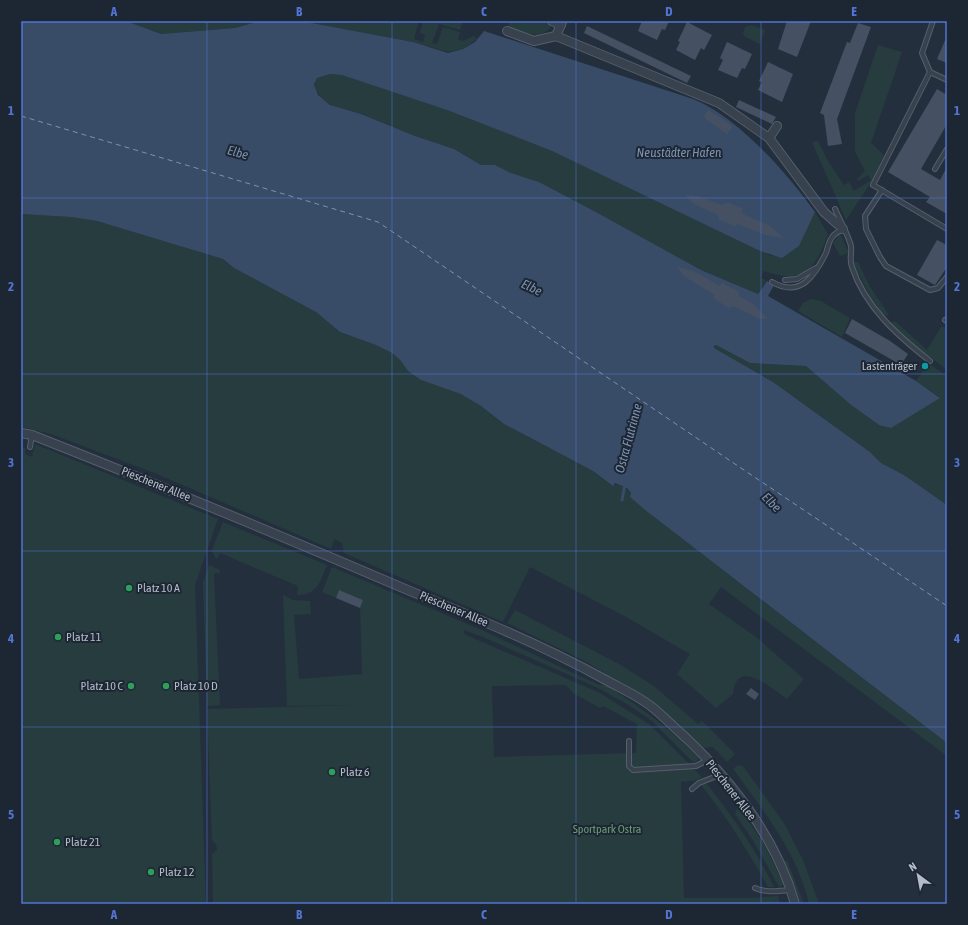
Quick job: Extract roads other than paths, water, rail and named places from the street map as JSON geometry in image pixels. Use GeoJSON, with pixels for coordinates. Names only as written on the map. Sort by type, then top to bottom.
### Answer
{"type":"FeatureCollection","features":[{"type":"Feature","properties":{"kind":"street"},"geometry":{"type":"LineString","coordinates":[[552,21],[561,24],[556,36]]}},
{"type":"Feature","properties":{"kind":"street"},"geometry":{"type":"LineString","coordinates":[[507,31],[534,40],[556,36],[720,101],[768,138],[824,212],[843,229]]}},
{"type":"Feature","properties":{"kind":"street"},"geometry":{"type":"LineString","coordinates":[[768,138],[777,126]]}},
{"type":"Feature","properties":{"kind":"street","name":"Pieschener Allee"},"geometry":{"type":"LineString","coordinates":[[21,433],[32,435],[231,514],[502,630],[580,666],[646,702],[722,774],[753,817],[769,844],[789,881],[795,904]]}},
{"type":"Feature","properties":{"kind":"lane"},"geometry":{"type":"LineString","coordinates":[[934,21],[922,53],[930,72],[947,80]]}},
{"type":"Feature","properties":{"kind":"lane"},"geometry":{"type":"LineString","coordinates":[[930,72],[873,185],[947,229]]}},
{"type":"Feature","properties":{"kind":"lane"},"geometry":{"type":"LineString","coordinates":[[935,169],[947,149]]}},
{"type":"Feature","properties":{"kind":"lane"},"geometry":{"type":"LineString","coordinates":[[882,190],[864,221],[866,229],[880,258],[892,270],[926,289],[934,290],[946,280]]}},
{"type":"Feature","properties":{"kind":"lane"},"geometry":{"type":"LineString","coordinates":[[835,209],[851,246],[850,259],[852,268],[868,300],[884,321],[908,344],[930,361]]}},
{"type":"Feature","properties":{"kind":"lane"},"geometry":{"type":"LineString","coordinates":[[772,282],[788,289],[797,288],[813,275],[832,236],[843,229]]}},
{"type":"Feature","properties":{"kind":"lane"},"geometry":{"type":"LineString","coordinates":[[785,280],[797,279],[818,267]]}},
{"type":"Feature","properties":{"kind":"lane"},"geometry":{"type":"LineString","coordinates":[[30,447],[32,435]]}},
{"type":"Feature","properties":{"kind":"lane"},"geometry":{"type":"LineString","coordinates":[[629,741],[629,766],[633,770],[696,766],[708,760]]}},
{"type":"Feature","properties":{"kind":"lane"},"geometry":{"type":"LineString","coordinates":[[692,789],[699,783],[722,774]]}},
{"type":"Feature","properties":{"kind":"lane"},"geometry":{"type":"LineString","coordinates":[[755,888],[770,892],[791,890]]}},
{"type":"Feature","properties":{"kind":"water"},"geometry":{"type":"Polygon","coordinates":[[[21,21],[126,21],[161,34],[235,28],[259,21],[301,21],[413,42],[448,53],[463,49],[475,42],[484,31],[693,99],[710,107],[744,132],[776,164],[815,212],[799,246],[782,258],[760,251],[552,151],[447,110],[342,75],[330,74],[317,78],[314,85],[318,95],[330,105],[361,114],[415,136],[454,149],[481,165],[495,165],[511,173],[539,182],[701,270],[758,294],[767,281],[774,285],[768,296],[916,381],[940,398],[891,428],[879,425],[851,405],[806,366],[750,363],[716,345],[714,346],[714,348],[773,382],[870,452],[881,463],[904,475],[947,505],[947,743],[645,510],[630,497],[631,493],[627,488],[615,483],[613,486],[593,471],[504,424],[481,406],[461,394],[421,380],[408,371],[400,360],[392,353],[376,345],[340,332],[316,312],[234,268],[223,259],[97,221],[71,217],[21,214],[21,21]]]}},
{"type":"Feature","properties":{"kind":"waterway","name":"Ostra Flutrinne"},"geometry":{"type":"LineString","coordinates":[[622,500],[625,484]]}},
{"type":"Feature","properties":{"kind":"place","name":"Lastenträger"},"geometry":{"type":"Point","coordinates":[925,366]}},
{"type":"Feature","properties":{"kind":"place","name":"Platz 10 A"},"geometry":{"type":"Point","coordinates":[129,588]}},
{"type":"Feature","properties":{"kind":"place","name":"Platz 11"},"geometry":{"type":"Point","coordinates":[58,637]}},
{"type":"Feature","properties":{"kind":"place","name":"Platz 10 C"},"geometry":{"type":"Point","coordinates":[131,686]}},
{"type":"Feature","properties":{"kind":"place","name":"Platz 10 D"},"geometry":{"type":"Point","coordinates":[166,686]}},
{"type":"Feature","properties":{"kind":"place","name":"Platz 6"},"geometry":{"type":"Point","coordinates":[332,772]}},
{"type":"Feature","properties":{"kind":"place","name":"Platz 21"},"geometry":{"type":"Point","coordinates":[57,842]}},
{"type":"Feature","properties":{"kind":"place","name":"Platz 12"},"geometry":{"type":"Point","coordinates":[151,872]}},
{"type":"Feature","properties":{"kind":"water label","name":"Elbe"},"geometry":{"type":"Point","coordinates":[238,152]}},
{"type":"Feature","properties":{"kind":"water label","name":"Neustädter Hafen"},"geometry":{"type":"Point","coordinates":[679,152]}},
{"type":"Feature","properties":{"kind":"water label","name":"Elbe"},"geometry":{"type":"Point","coordinates":[532,287]}},
{"type":"Feature","properties":{"kind":"water label","name":"Elbe"},"geometry":{"type":"Point","coordinates":[772,502]}},
{"type":"Feature","properties":{"kind":"park label","name":"Sportpark Ostra"},"geometry":{"type":"Point","coordinates":[607,829]}}]}
